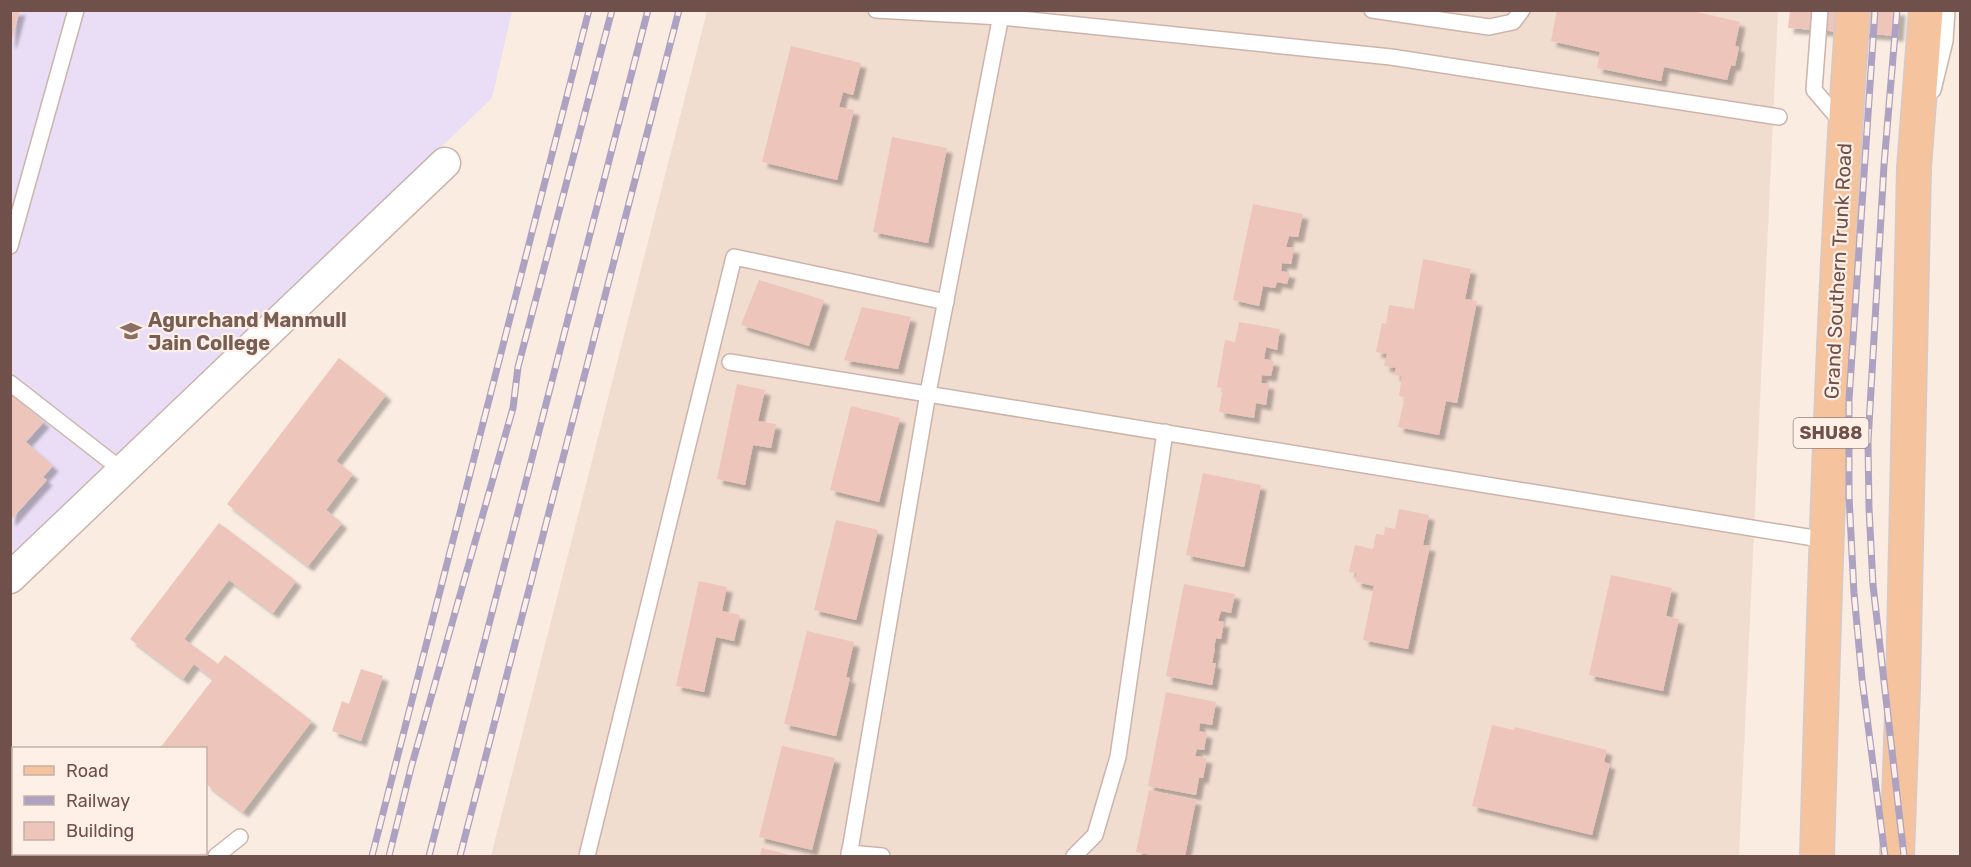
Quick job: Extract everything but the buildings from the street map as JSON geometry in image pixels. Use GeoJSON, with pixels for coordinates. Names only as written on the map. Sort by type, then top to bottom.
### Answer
{"type":"FeatureCollection","features":[{"type":"Feature","properties":{"kind":"main road","name":"Grand Southern Trunk Road"},"geometry":{"type":"LineString","coordinates":[[1817,856],[1826,540],[1845,127],[1853,10]]}},
{"type":"Feature","properties":{"kind":"main road"},"geometry":{"type":"LineString","coordinates":[[1897,856],[1914,168],[1926,10]]}},
{"type":"Feature","properties":{"kind":"street"},"geometry":{"type":"LineString","coordinates":[[10,578],[445,164]]}},
{"type":"Feature","properties":{"kind":"lane"},"geometry":{"type":"LineString","coordinates":[[10,246],[76,10]]}},
{"type":"Feature","properties":{"kind":"lane"},"geometry":{"type":"LineString","coordinates":[[876,10],[1002,14],[1391,57],[1779,117]]}},
{"type":"Feature","properties":{"kind":"lane"},"geometry":{"type":"LineString","coordinates":[[1372,10],[1489,27],[1513,22],[1522,10]]}},
{"type":"Feature","properties":{"kind":"lane"},"geometry":{"type":"LineString","coordinates":[[1820,10],[1814,90],[1845,127]]}},
{"type":"Feature","properties":{"kind":"lane"},"geometry":{"type":"LineString","coordinates":[[1914,168],[1945,41],[1947,10]]}},
{"type":"Feature","properties":{"kind":"lane"},"geometry":{"type":"LineString","coordinates":[[882,856],[849,855],[928,393],[1002,14]]}},
{"type":"Feature","properties":{"kind":"lane"},"geometry":{"type":"LineString","coordinates":[[587,856],[734,257],[946,303]]}},
{"type":"Feature","properties":{"kind":"lane"},"geometry":{"type":"LineString","coordinates":[[730,362],[1826,540]]}},
{"type":"Feature","properties":{"kind":"lane"},"geometry":{"type":"LineString","coordinates":[[10,383],[123,471]]}},
{"type":"Feature","properties":{"kind":"lane"},"geometry":{"type":"LineString","coordinates":[[1079,855],[1095,835],[1118,757],[1165,432]]}},
{"type":"Feature","properties":{"kind":"lane"},"geometry":{"type":"LineString","coordinates":[[216,856],[240,837]]}},
{"type":"Feature","properties":{"kind":"shaded area","name":"Agurchand Manmull Jain College"},"geometry":{"type":"Polygon","coordinates":[[[11,11],[512,11],[492,98],[11,564],[11,11]]]}},
{"type":"Feature","properties":{"kind":"shaded area"},"geometry":{"type":"Polygon","coordinates":[[[707,11],[1778,11],[1739,856],[491,856],[707,11]]]}},
{"type":"Feature","properties":{"kind":"railway"},"geometry":{"type":"LineString","coordinates":[[372,856],[589,10]]}},
{"type":"Feature","properties":{"kind":"railway"},"geometry":{"type":"LineString","coordinates":[[389,856],[411,768],[513,408],[518,367],[612,10]]}},
{"type":"Feature","properties":{"kind":"railway"},"geometry":{"type":"LineString","coordinates":[[429,856],[648,10]]}},
{"type":"Feature","properties":{"kind":"railway"},"geometry":{"type":"LineString","coordinates":[[460,856],[679,10]]}},
{"type":"Feature","properties":{"kind":"railway"},"geometry":{"type":"LineString","coordinates":[[1875,10],[1849,400],[1849,496],[1854,593],[1862,679],[1885,856]]}},
{"type":"Feature","properties":{"kind":"railway"},"geometry":{"type":"LineString","coordinates":[[1897,10],[1884,165],[1868,442],[1873,585],[1904,856]]}},
{"type":"Feature","properties":{"kind":"place","name":"Agurchand Manmull Jain College"},"geometry":{"type":"Point","coordinates":[131,331]}}]}
